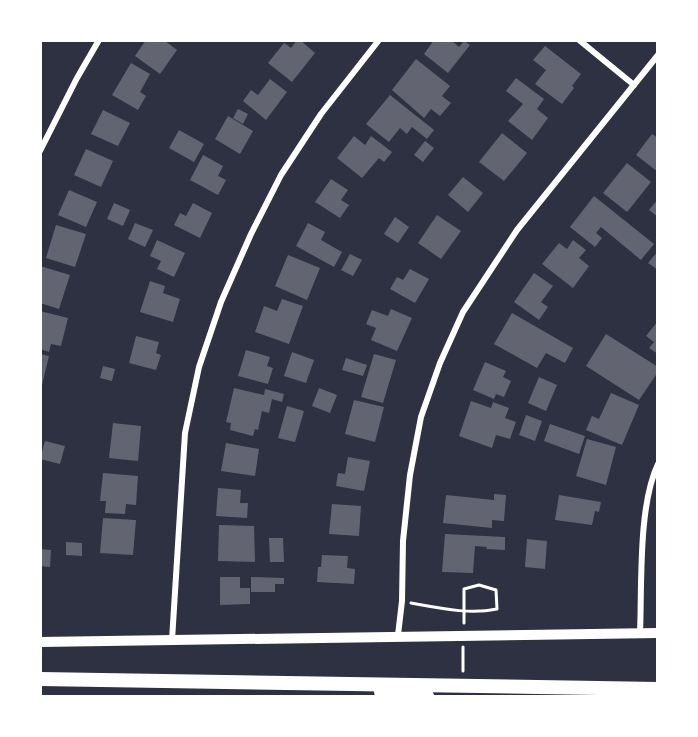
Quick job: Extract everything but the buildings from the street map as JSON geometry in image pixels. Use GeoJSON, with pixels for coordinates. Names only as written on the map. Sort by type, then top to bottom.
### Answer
{"type":"FeatureCollection","features":[{"type":"Feature","properties":{"kind":"highway"},"geometry":{"type":"LineString","coordinates":[[40,679],[580,688],[657,687]]}},
{"type":"Feature","properties":{"kind":"highway"},"geometry":{"type":"LineString","coordinates":[[274,682],[427,696]]}},
{"type":"Feature","properties":{"kind":"main road"},"geometry":{"type":"LineString","coordinates":[[40,642],[657,633]]}},
{"type":"Feature","properties":{"kind":"street"},"geometry":{"type":"LineString","coordinates":[[40,151],[99,40]]}},
{"type":"Feature","properties":{"kind":"street"},"geometry":{"type":"LineString","coordinates":[[172,640],[185,433],[199,367],[221,302],[250,234],[280,175],[321,114],[379,40]]}},
{"type":"Feature","properties":{"kind":"street"},"geometry":{"type":"LineString","coordinates":[[579,40],[634,85]]}},
{"type":"Feature","properties":{"kind":"street"},"geometry":{"type":"LineString","coordinates":[[398,635],[402,601],[403,541],[410,475],[421,417],[440,363],[463,312],[517,230],[657,55]]}},
{"type":"Feature","properties":{"kind":"street"},"geometry":{"type":"LineString","coordinates":[[640,633],[645,517],[652,476],[657,464]]}},
{"type":"Feature","properties":{"kind":"path"},"geometry":{"type":"LineString","coordinates":[[402,601],[481,612],[497,609],[496,590],[479,585],[464,589]]}}]}
